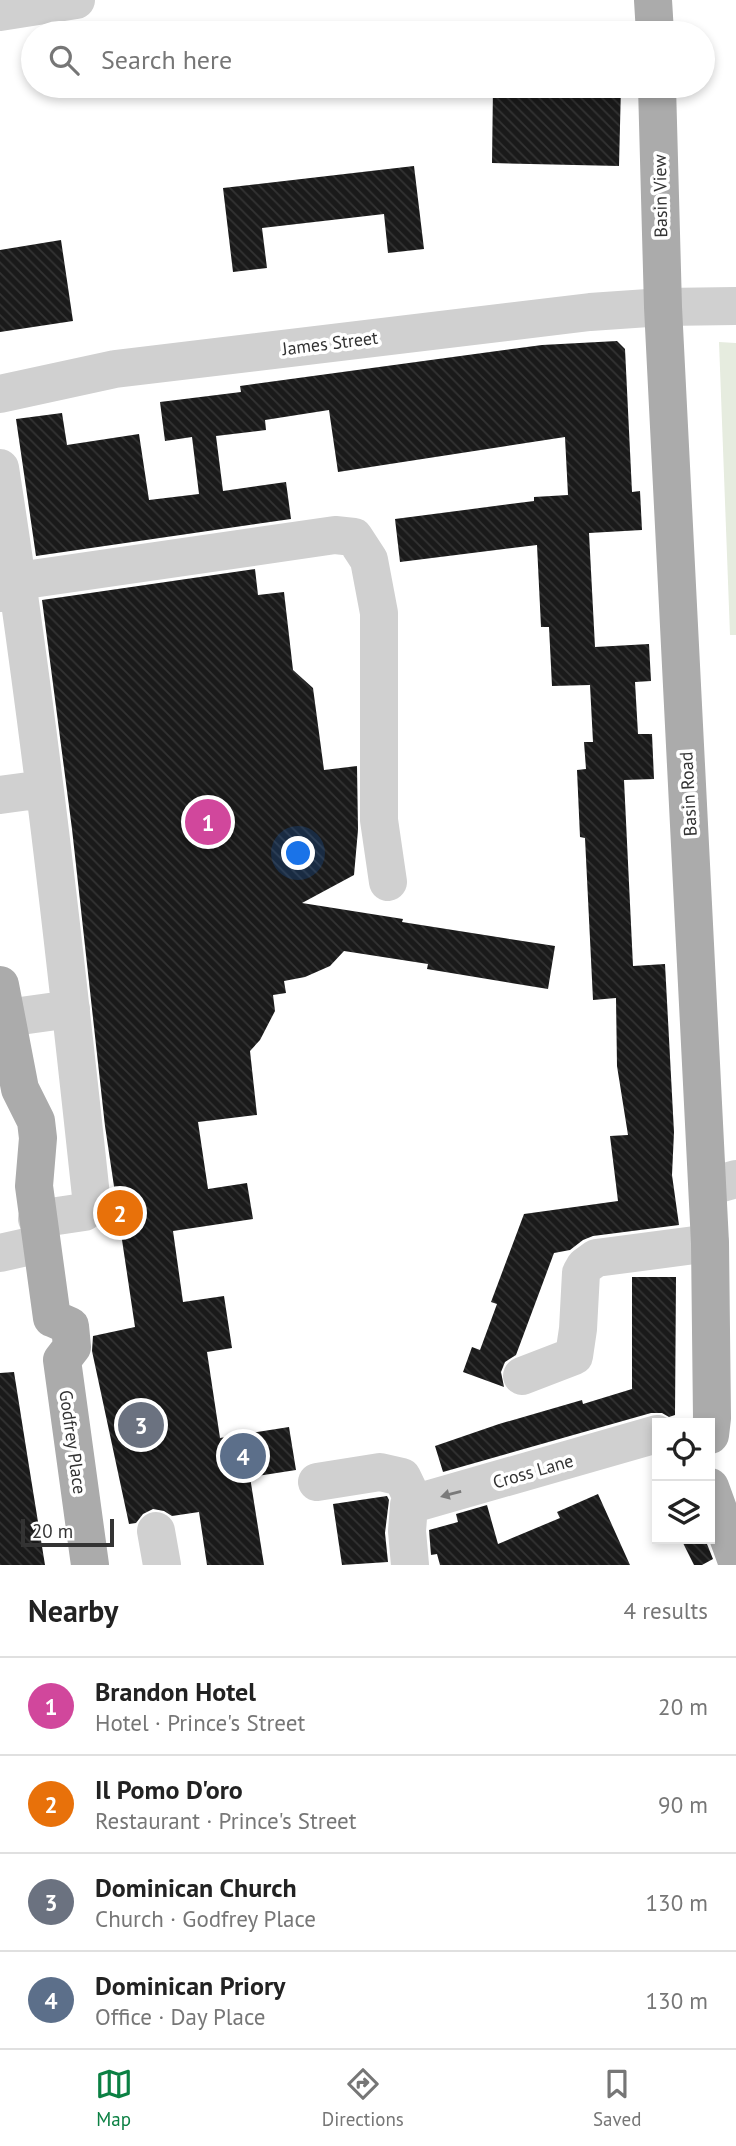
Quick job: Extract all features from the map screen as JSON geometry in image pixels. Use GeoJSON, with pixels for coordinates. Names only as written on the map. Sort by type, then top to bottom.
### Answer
{"type":"FeatureCollection","features":[{"type":"Feature","properties":{"kind":"main road"},"geometry":{"type":"LineString","coordinates":[[653,0],[654,21]]}},
{"type":"Feature","properties":{"kind":"main road","name":"Basin View"},"geometry":{"type":"LineString","coordinates":[[657,98],[663,307]]}},
{"type":"Feature","properties":{"kind":"main road","name":"Basin Road"},"geometry":{"type":"LineString","coordinates":[[663,307],[722,1183],[710,1243],[705,1418]]}},
{"type":"Feature","properties":{"kind":"main road"},"geometry":{"type":"LineString","coordinates":[[3,1002],[13,1086],[36,1121],[37,1217]]}},
{"type":"Feature","properties":{"kind":"main road","name":"Godfrey Place"},"geometry":{"type":"LineString","coordinates":[[37,1217],[52,1318],[41,1331],[46,1352],[62,1360],[90,1565]]}},
{"type":"Feature","properties":{"kind":"main road"},"geometry":{"type":"LineString","coordinates":[[715,1501],[736,1559]]}},
{"type":"Feature","properties":{"kind":"street"},"geometry":{"type":"LineString","coordinates":[[0,12],[76,0]]}},
{"type":"Feature","properties":{"kind":"street","name":"James Street"},"geometry":{"type":"LineString","coordinates":[[0,394],[116,369],[590,312],[736,306]]}},
{"type":"Feature","properties":{"kind":"street"},"geometry":{"type":"LineString","coordinates":[[0,468],[9,587],[44,789],[91,1196],[90,1206],[84,1212],[37,1217],[0,1253]]}},
{"type":"Feature","properties":{"kind":"street"},"geometry":{"type":"LineString","coordinates":[[9,587],[335,535],[354,537],[369,560],[379,613],[379,809],[388,882]]}},
{"type":"Feature","properties":{"kind":"street"},"geometry":{"type":"LineString","coordinates":[[0,795],[44,789]]}},
{"type":"Feature","properties":{"kind":"street"},"geometry":{"type":"LineString","coordinates":[[3,1002],[71,1009]]}},
{"type":"Feature","properties":{"kind":"street"},"geometry":{"type":"LineString","coordinates":[[522,1376],[574,1356],[581,1273],[585,1266],[596,1258],[710,1243]]}},
{"type":"Feature","properties":{"kind":"street","name":"Cross Lane"},"geometry":{"type":"LineString","coordinates":[[412,1505],[652,1435]]}},
{"type":"Feature","properties":{"kind":"street"},"geometry":{"type":"LineString","coordinates":[[317,1482],[380,1472],[401,1477],[412,1505],[407,1531],[410,1565]]}},
{"type":"Feature","properties":{"kind":"shaded area"},"geometry":{"type":"Polygon","coordinates":[[[719,342],[736,343],[736,635],[730,635],[719,342]]]}},
{"type":"Feature","properties":{"kind":"building"},"geometry":{"type":"Polygon","coordinates":[[[493,98],[621,98],[619,166],[492,163],[493,98]]]}},
{"type":"Feature","properties":{"kind":"building"},"geometry":{"type":"Polygon","coordinates":[[[414,166],[424,249],[388,253],[384,214],[262,228],[267,268],[233,272],[223,188],[414,166]]]}},
{"type":"Feature","properties":{"kind":"building"},"geometry":{"type":"Polygon","coordinates":[[[61,240],[73,321],[0,332],[0,250],[61,240]]]}},
{"type":"Feature","properties":{"kind":"building"},"geometry":{"type":"Polygon","coordinates":[[[617,341],[625,349],[632,492],[640,491],[642,530],[589,533],[595,647],[649,644],[651,681],[635,682],[638,734],[652,734],[654,779],[624,780],[633,966],[665,964],[674,1132],[672,1175],[679,1225],[593,1236],[570,1250],[554,1253],[516,1355],[505,1362],[501,1372],[504,1387],[463,1372],[472,1347],[480,1350],[497,1304],[491,1302],[524,1214],[618,1201],[610,1136],[628,1135],[617,1066],[616,998],[593,1000],[585,838],[580,837],[577,770],[586,769],[584,742],[593,742],[590,685],[552,686],[549,627],[541,627],[537,545],[400,562],[395,519],[534,501],[534,497],[568,495],[565,437],[338,472],[329,410],[265,420],[266,430],[216,436],[223,491],[286,482],[291,519],[36,556],[16,419],[62,413],[67,445],[139,434],[149,500],[199,494],[192,437],[165,441],[160,402],[241,392],[240,386],[542,345],[617,341]]]}},
{"type":"Feature","properties":{"kind":"building"},"geometry":{"type":"Polygon","coordinates":[[[255,569],[258,595],[284,592],[293,670],[313,688],[324,770],[357,766],[358,830],[354,875],[302,903],[555,946],[548,989],[427,969],[428,964],[344,951],[330,966],[305,977],[284,981],[286,993],[273,995],[275,1011],[260,1040],[250,1051],[257,1115],[198,1122],[208,1189],[247,1183],[253,1219],[173,1231],[183,1302],[224,1296],[232,1348],[207,1352],[220,1438],[289,1427],[296,1470],[250,1477],[264,1565],[207,1565],[199,1512],[172,1516],[153,1509],[143,1514],[136,1523],[129,1524],[92,1351],[93,1336],[135,1327],[105,1126],[72,829],[42,600],[255,569]]]}},
{"type":"Feature","properties":{"kind":"building"},"geometry":{"type":"Polygon","coordinates":[[[632,1277],[676,1277],[675,1415],[669,1417],[662,1413],[651,1413],[443,1472],[435,1446],[499,1424],[632,1389],[632,1277]]]}},
{"type":"Feature","properties":{"kind":"building"},"geometry":{"type":"Polygon","coordinates":[[[14,1372],[45,1565],[0,1565],[0,1373],[14,1372]]]}},
{"type":"Feature","properties":{"kind":"building"},"geometry":{"type":"Polygon","coordinates":[[[598,1494],[630,1565],[440,1565],[437,1554],[431,1555],[429,1530],[458,1522],[456,1514],[487,1505],[498,1544],[560,1518],[557,1512],[598,1494]]]}},
{"type":"Feature","properties":{"kind":"building"},"geometry":{"type":"Polygon","coordinates":[[[387,1496],[389,1500],[385,1533],[388,1562],[342,1565],[333,1504],[387,1496]]]}},
{"type":"Feature","properties":{"kind":"building"},"geometry":{"type":"Polygon","coordinates":[[[684,1544],[707,1544],[713,1559],[702,1565],[694,1565],[684,1544]]]}},
{"type":"Feature","properties":{"kind":"place","name":"Brandon Hotel"},"geometry":{"type":"Point","coordinates":[208,822]}},
{"type":"Feature","properties":{"kind":"place","name":"Il Pomo D'oro"},"geometry":{"type":"Point","coordinates":[120,1213]}},
{"type":"Feature","properties":{"kind":"place","name":"Dominican Church"},"geometry":{"type":"Point","coordinates":[141,1425]}},
{"type":"Feature","properties":{"kind":"place","name":"Dominican Priory"},"geometry":{"type":"Point","coordinates":[243,1456]}}]}
